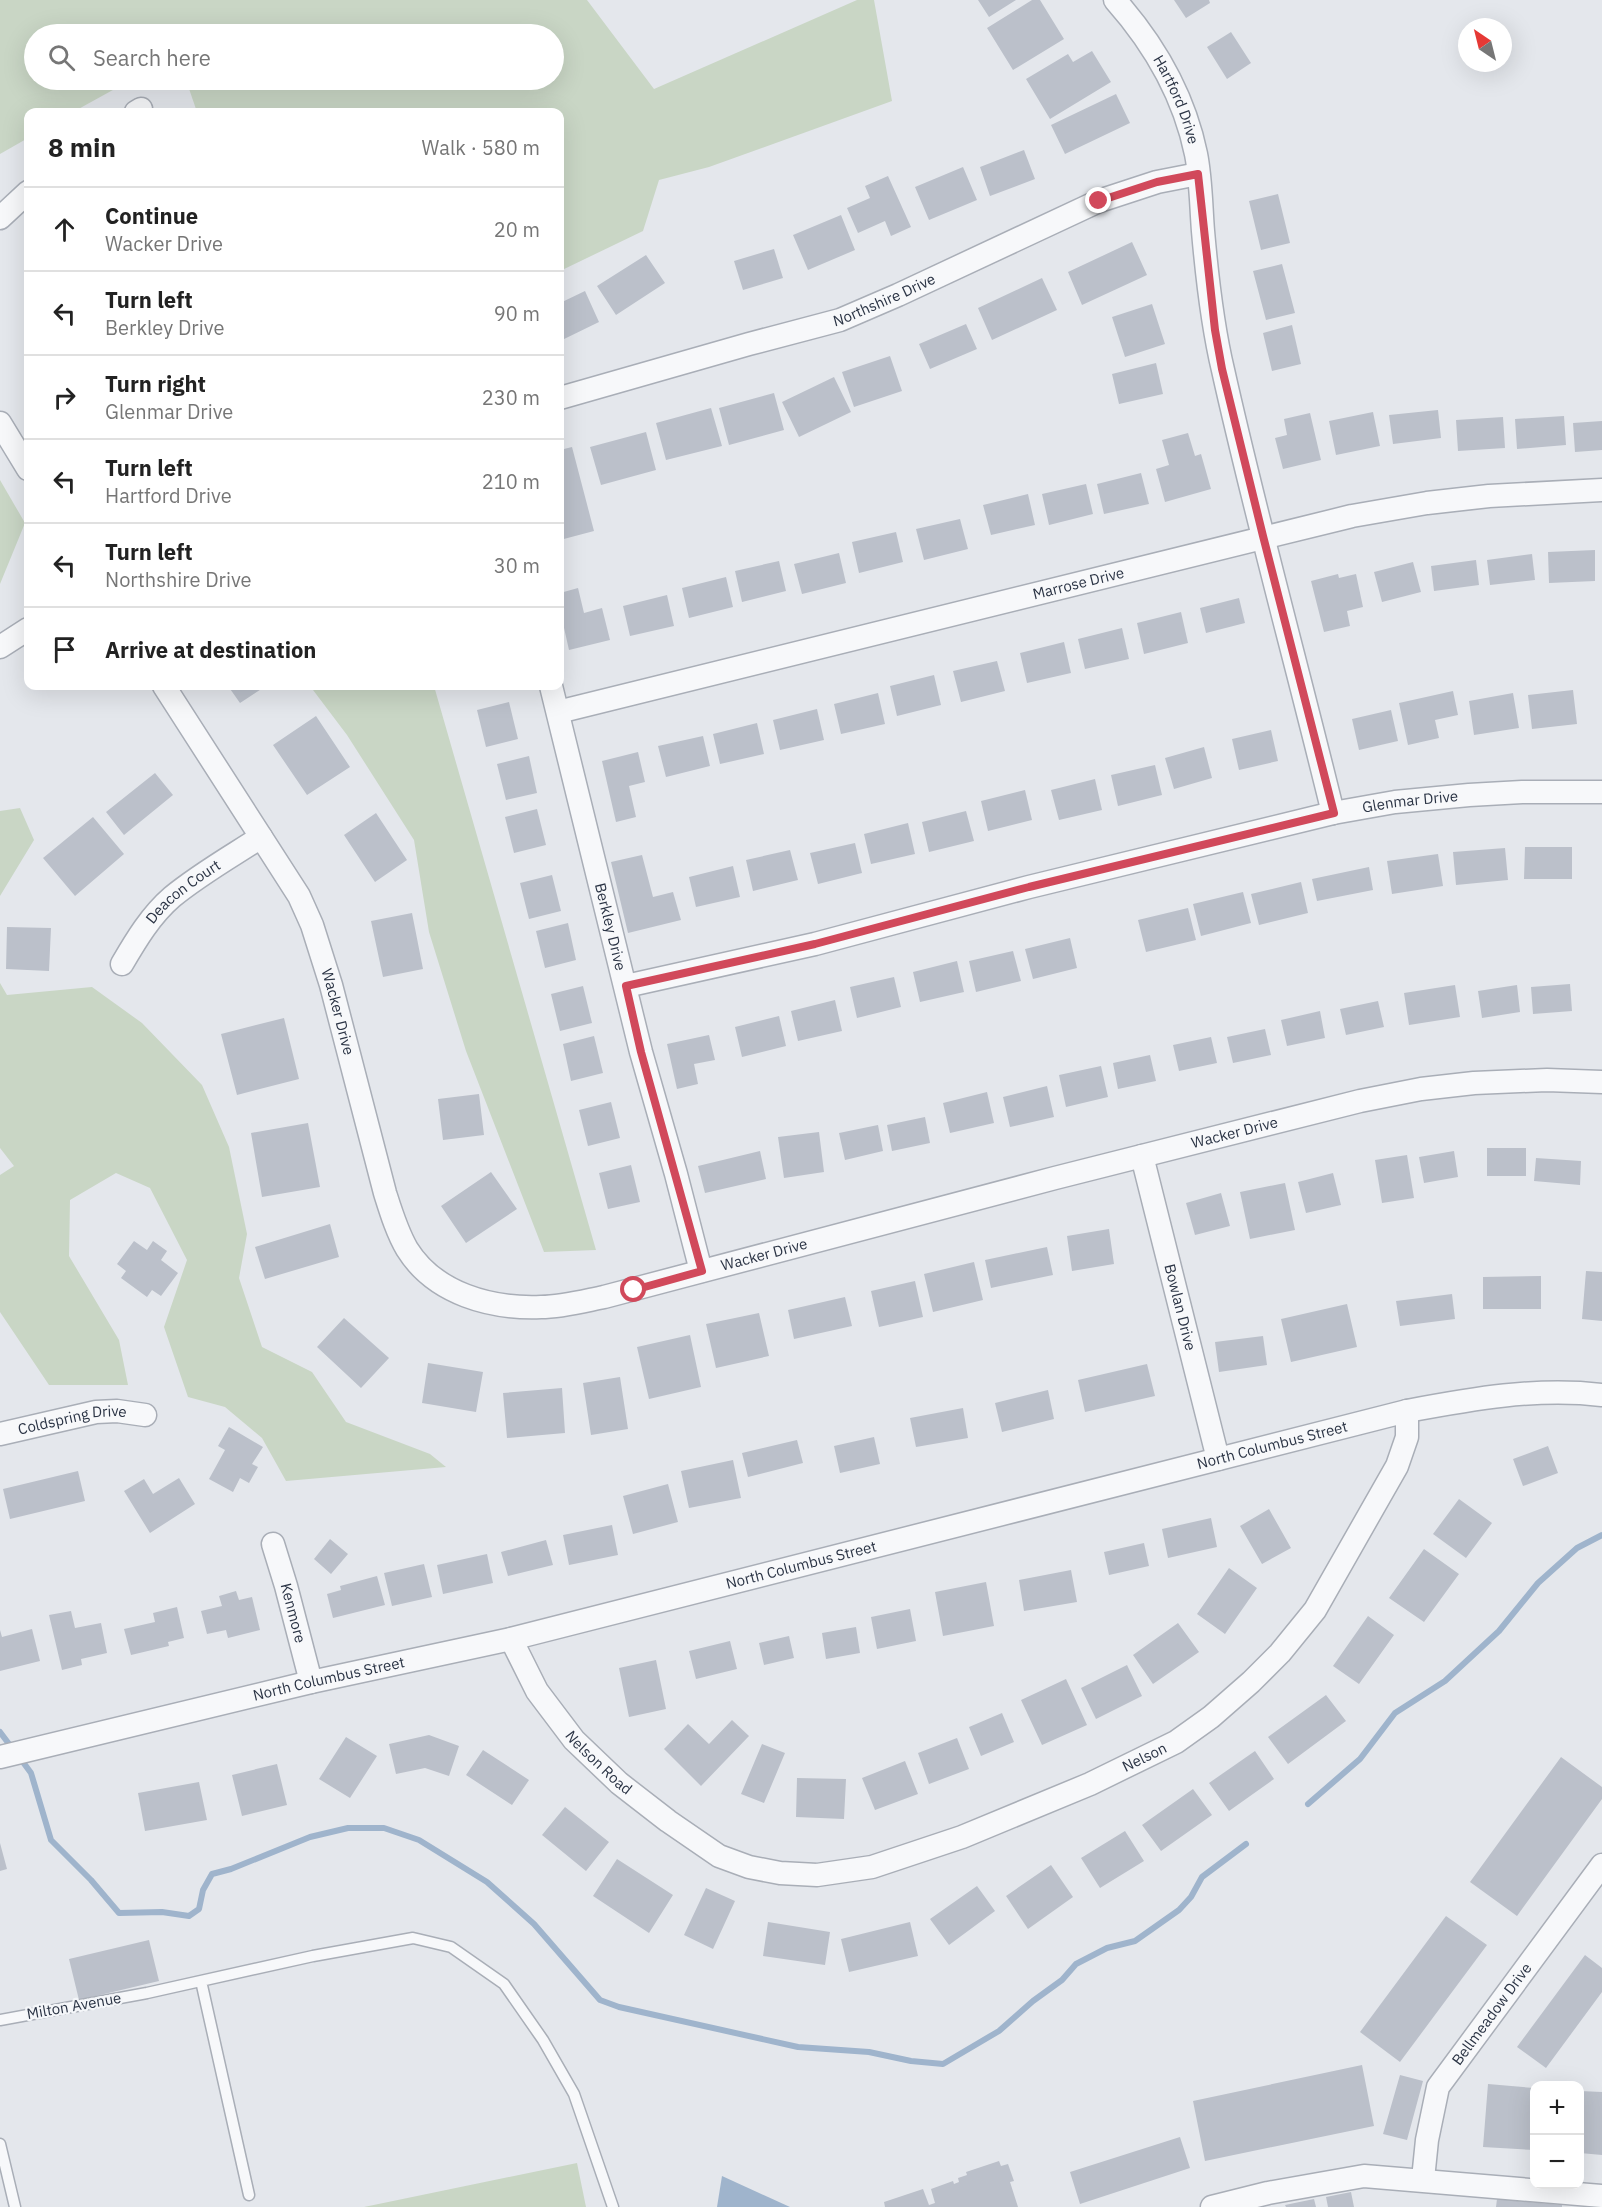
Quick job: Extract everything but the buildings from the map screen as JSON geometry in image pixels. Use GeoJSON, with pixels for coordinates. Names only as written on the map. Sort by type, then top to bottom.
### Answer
{"type":"FeatureCollection","features":[{"type":"Feature","properties":{"kind":"street","name":"Hartford Drive"},"geometry":{"type":"LineString","coordinates":[[1115,0],[1149,43],[1165,70],[1189,126],[1196,156],[1215,330],[1263,536],[1334,813]]}},
{"type":"Feature","properties":{"kind":"street","name":"Northshire Drive"},"geometry":{"type":"LineString","coordinates":[[564,397],[840,320],[1099,201],[1157,182],[1198,174]]}},
{"type":"Feature","properties":{"kind":"street"},"geometry":{"type":"LineString","coordinates":[[0,218],[24,196]]}},
{"type":"Feature","properties":{"kind":"street"},"geometry":{"type":"LineString","coordinates":[[0,423],[24,462]]}},
{"type":"Feature","properties":{"kind":"street","name":"Marrose Drive"},"geometry":{"type":"LineString","coordinates":[[558,712],[1263,536],[1352,516],[1427,503],[1489,496],[1602,490]]}},
{"type":"Feature","properties":{"kind":"street"},"geometry":{"type":"LineString","coordinates":[[0,647],[24,632]]}},
{"type":"Feature","properties":{"kind":"street","name":"Wacker Drive"},"geometry":{"type":"LineString","coordinates":[[167,690],[299,896],[312,925],[331,985],[394,1223],[408,1250],[428,1273],[453,1291],[482,1302],[512,1307],[543,1307],[604,1297],[1142,1156],[1360,1101],[1421,1089],[1474,1083],[1547,1080],[1602,1082]]}},
{"type":"Feature","properties":{"kind":"street","name":"Berkley Drive"},"geometry":{"type":"LineString","coordinates":[[552,690],[641,1052],[702,1271]]}},
{"type":"Feature","properties":{"kind":"street","name":"Glenmar Drive"},"geometry":{"type":"LineString","coordinates":[[626,986],[815,944],[1029,887],[1334,813],[1395,802],[1469,795],[1602,792]]}},
{"type":"Feature","properties":{"kind":"street","name":"Deacon Court"},"geometry":{"type":"LineString","coordinates":[[122,964],[148,923],[171,898],[261,837]]}},
{"type":"Feature","properties":{"kind":"street","name":"Bowlan Drive"},"geometry":{"type":"LineString","coordinates":[[1142,1156],[1218,1459]]}},
{"type":"Feature","properties":{"kind":"street","name":"North Columbus Street"},"geometry":{"type":"LineString","coordinates":[[1,1757],[311,1682],[512,1639],[1407,1411],[1466,1400],[1528,1393],[1602,1395]]}},
{"type":"Feature","properties":{"kind":"street","name":"Coldspring Drive"},"geometry":{"type":"LineString","coordinates":[[0,1434],[96,1412],[117,1411],[145,1415]]}},
{"type":"Feature","properties":{"kind":"street","name":"Nelson"},"geometry":{"type":"LineString","coordinates":[[719,1856],[749,1867],[780,1874],[817,1875],[872,1867],[962,1838],[1089,1784],[1176,1742],[1211,1717],[1251,1682],[1280,1653],[1315,1610],[1397,1466],[1407,1437],[1407,1411]]}},
{"type":"Feature","properties":{"kind":"street","name":"Kenmore"},"geometry":{"type":"LineString","coordinates":[[273,1544],[311,1682]]}},
{"type":"Feature","properties":{"kind":"street","name":"Nelson Road"},"geometry":{"type":"LineString","coordinates":[[512,1639],[537,1691],[574,1740],[619,1783],[668,1821],[719,1856]]}},
{"type":"Feature","properties":{"kind":"street","name":"Bellmeadow Drive"},"geometry":{"type":"LineString","coordinates":[[1423,2179],[1427,2140],[1438,2087],[1602,1865]]}},
{"type":"Feature","properties":{"kind":"street"},"geometry":{"type":"LineString","coordinates":[[1212,2207],[1246,2202],[1364,2176],[1423,2179],[1602,2196]]}},
{"type":"Feature","properties":{"kind":"lane","name":"Milton Avenue"},"geometry":{"type":"LineString","coordinates":[[0,2020],[147,1993],[312,1956],[413,1938],[451,1947],[504,1984],[543,2040],[574,2094],[613,2207]]}},
{"type":"Feature","properties":{"kind":"lane"},"geometry":{"type":"LineString","coordinates":[[201,1981],[249,2195]]}},
{"type":"Feature","properties":{"kind":"lane"},"geometry":{"type":"LineString","coordinates":[[0,2144],[15,2207]]}},
{"type":"Feature","properties":{"kind":"green space"},"geometry":{"type":"Polygon","coordinates":[[[0,0],[587,0],[654,89],[857,0],[874,0],[892,101],[709,167],[659,180],[643,231],[564,269],[564,108],[196,108],[189,90],[564,90],[564,24],[24,24],[24,90],[113,90],[80,108],[24,108],[24,140],[0,154],[0,0]]]}},
{"type":"Feature","properties":{"kind":"green space"},"geometry":{"type":"Polygon","coordinates":[[[0,480],[24,521],[24,525],[0,584],[0,480]]]}},
{"type":"Feature","properties":{"kind":"green space"},"geometry":{"type":"Polygon","coordinates":[[[313,690],[435,690],[596,1250],[544,1252],[466,1051],[429,932],[414,840],[347,735],[313,690]]]}},
{"type":"Feature","properties":{"kind":"green space"},"geometry":{"type":"Polygon","coordinates":[[[20,808],[34,840],[0,896],[0,811],[20,808]]]}},
{"type":"Feature","properties":{"kind":"green space"},"geometry":{"type":"Polygon","coordinates":[[[0,983],[7,995],[92,987],[142,1023],[202,1085],[229,1147],[247,1234],[239,1278],[262,1347],[312,1372],[346,1422],[430,1454],[446,1467],[286,1481],[262,1438],[225,1407],[188,1397],[164,1327],[187,1260],[150,1188],[116,1173],[70,1200],[69,1256],[119,1340],[128,1385],[49,1385],[0,1312],[0,1175],[14,1166],[0,1148],[0,983]]]}},
{"type":"Feature","properties":{"kind":"green space"},"geometry":{"type":"Polygon","coordinates":[[[577,2163],[586,2207],[364,2207],[577,2163]]]}},
{"type":"Feature","properties":{"kind":"water"},"geometry":{"type":"Polygon","coordinates":[[[722,2176],[790,2207],[717,2207],[722,2176]]]}},
{"type":"Feature","properties":{"kind":"waterway"},"geometry":{"type":"LineString","coordinates":[[1308,1804],[1360,1759],[1395,1713],[1445,1681],[1499,1631],[1538,1583],[1577,1548],[1602,1535]]}},
{"type":"Feature","properties":{"kind":"waterway"},"geometry":{"type":"LineString","coordinates":[[0,1732],[12,1748]]}},
{"type":"Feature","properties":{"kind":"waterway"},"geometry":{"type":"LineString","coordinates":[[20,1758],[31,1773],[51,1840],[91,1880],[119,1913],[162,1912],[189,1916],[199,1909],[203,1890],[212,1874],[231,1869],[310,1837],[348,1828],[384,1828],[419,1840],[487,1882],[534,1924],[600,2000],[619,2007],[798,2047],[869,2052],[911,2061],[943,2064],[999,2031],[1033,2001],[1062,1980],[1076,1964],[1107,1948],[1135,1941],[1179,1910],[1191,1897],[1202,1877],[1246,1844]]}},
{"type":"Feature","properties":{"kind":"route"},"geometry":{"type":"LineString","coordinates":[[634,1290],[702,1271],[641,1052],[626,986],[815,944],[1029,887],[1334,813],[1222,369],[1203,234],[1198,174],[1157,182],[1099,201]]}}]}
